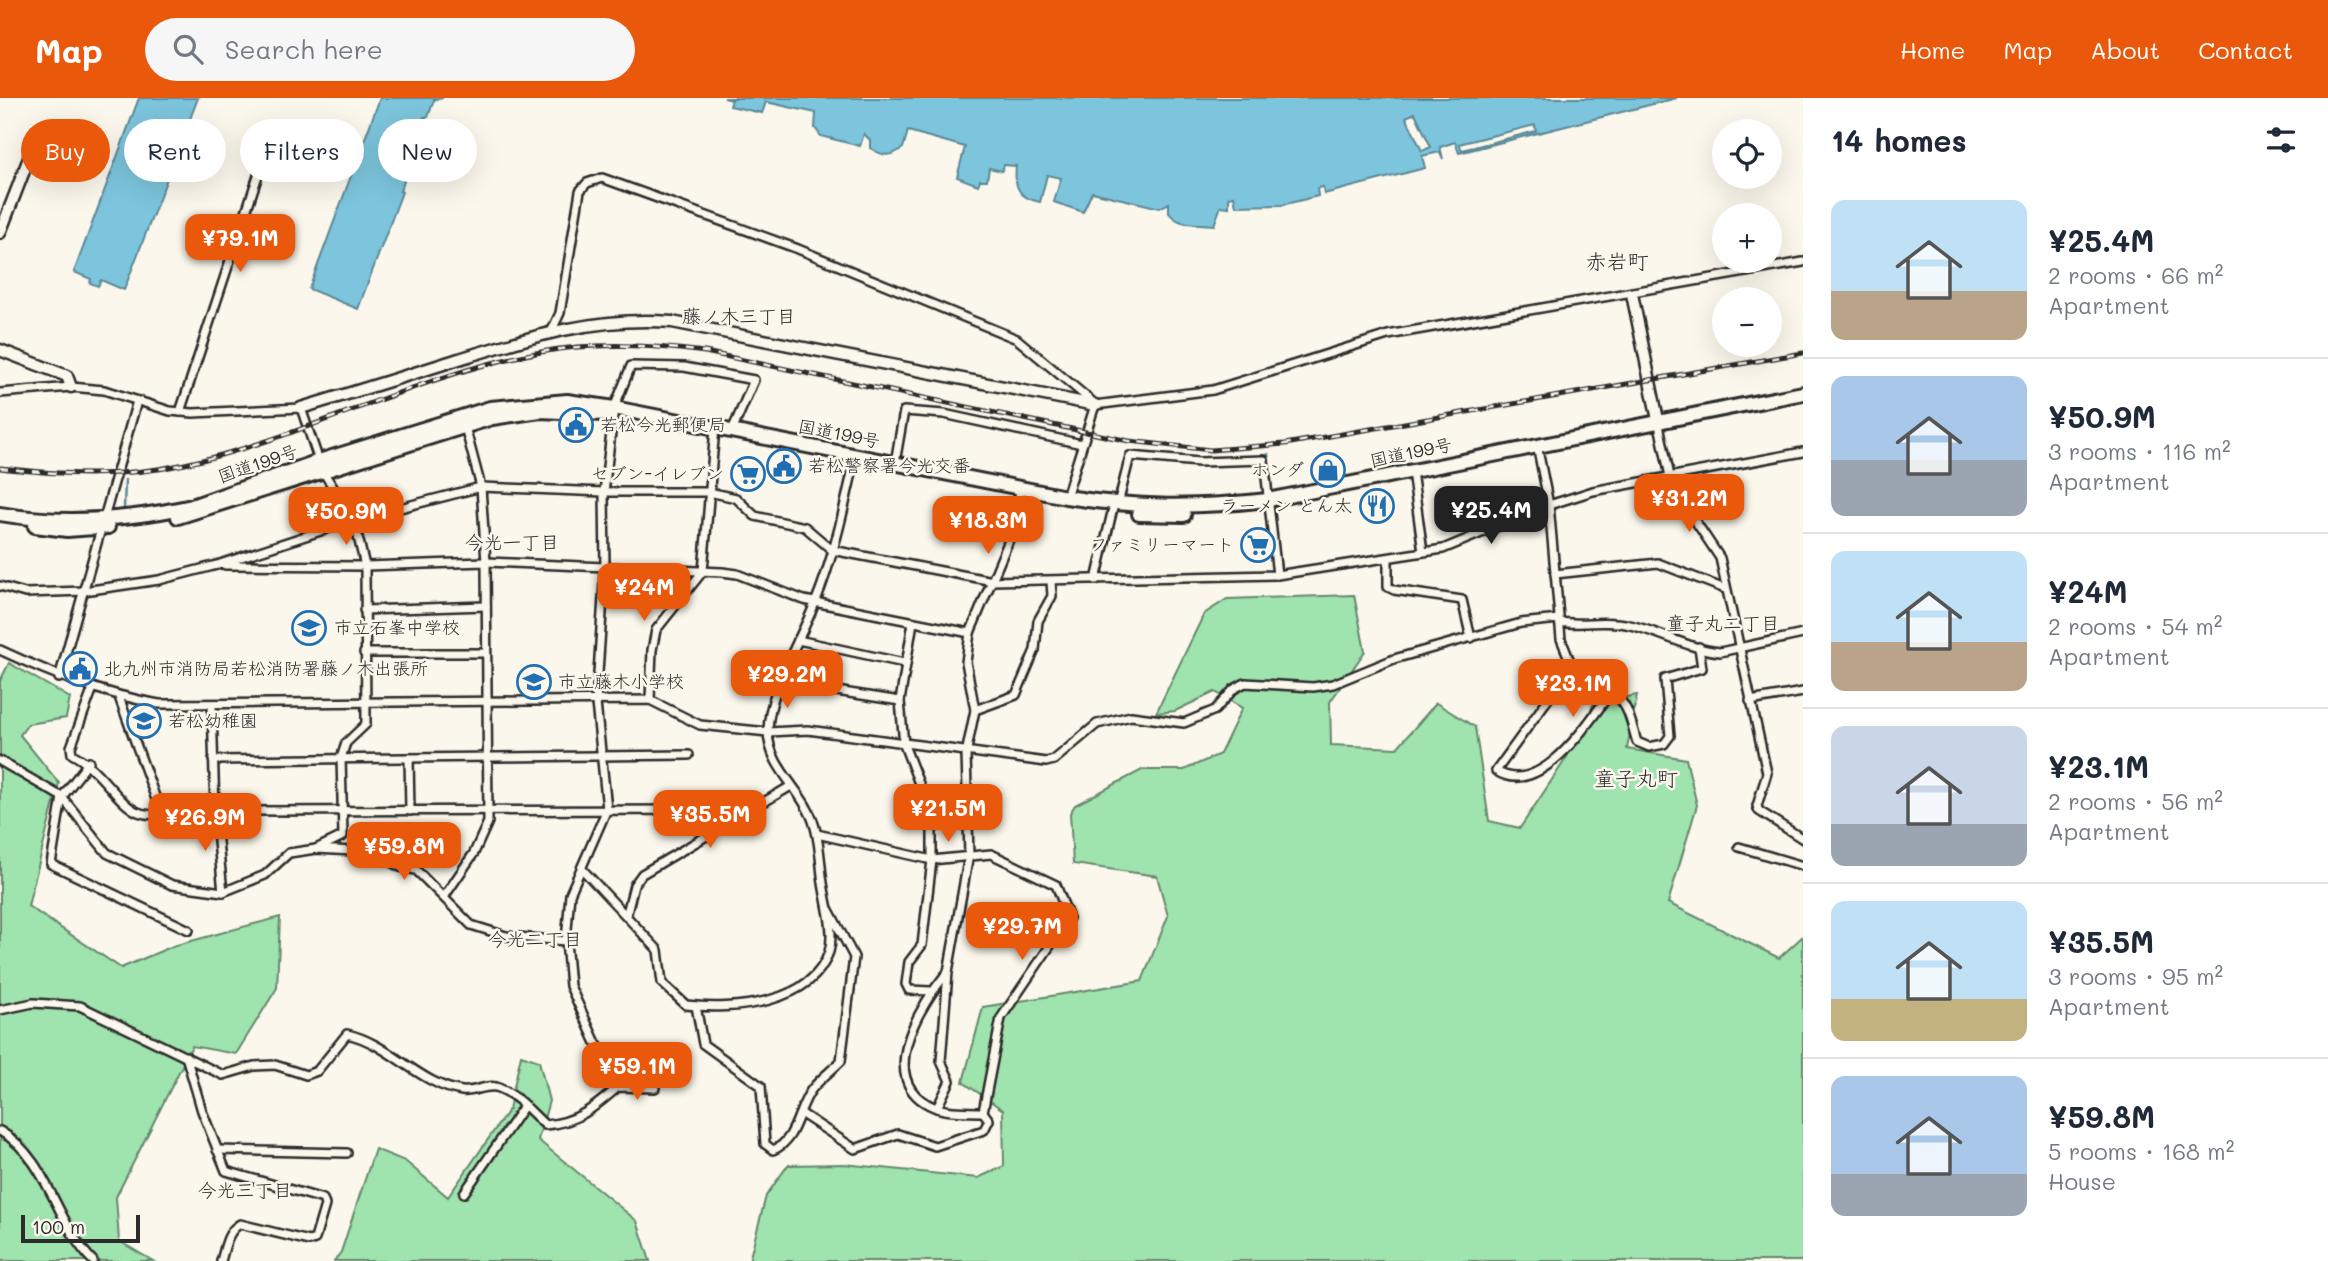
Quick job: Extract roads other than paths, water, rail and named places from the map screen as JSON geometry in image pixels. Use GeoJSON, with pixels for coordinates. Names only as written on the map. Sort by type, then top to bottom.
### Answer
{"type":"FeatureCollection","features":[{"type":"Feature","properties":{"kind":"highway","name":"国道199号"},"geometry":{"type":"LineString","coordinates":[[0,521],[67,530],[192,506],[463,421],[539,401],[567,401],[714,432],[1115,507],[1198,508],[1268,504],[1803,394]]}},
{"type":"Feature","properties":{"kind":"highway","name":"国道199号"},"geometry":{"type":"LineString","coordinates":[[1658,424],[1803,401]]}},
{"type":"Feature","properties":{"kind":"highway","name":"国道199号"},"geometry":{"type":"LineString","coordinates":[[714,432],[732,431],[855,459],[895,463],[1020,491],[1115,507]]}},
{"type":"Feature","properties":{"kind":"highway","name":"国道199号"},"geometry":{"type":"LineString","coordinates":[[0,514],[103,524]]}},
{"type":"Feature","properties":{"kind":"street"},"geometry":{"type":"LineString","coordinates":[[552,330],[560,313],[580,191],[587,183],[602,178],[798,249],[1017,339],[1095,405]]}},
{"type":"Feature","properties":{"kind":"street"},"geometry":{"type":"LineString","coordinates":[[0,233],[21,179]]}},
{"type":"Feature","properties":{"kind":"street"},"geometry":{"type":"LineString","coordinates":[[180,412],[256,182]]}},
{"type":"Feature","properties":{"kind":"street"},"geometry":{"type":"LineString","coordinates":[[0,393],[71,387],[104,390],[180,412],[301,408],[552,330],[610,320],[672,322],[1095,405],[1213,390],[1388,335],[1803,262]]}},
{"type":"Feature","properties":{"kind":"street"},"geometry":{"type":"LineString","coordinates":[[1632,294],[1672,486],[1718,551],[1767,773],[1757,806],[1759,811],[1803,839]]}},
{"type":"Feature","properties":{"kind":"street"},"geometry":{"type":"LineString","coordinates":[[0,350],[67,376],[71,387]]}},
{"type":"Feature","properties":{"kind":"street"},"geometry":{"type":"LineString","coordinates":[[618,1087],[619,1075],[596,1043],[570,986],[566,942],[570,894],[607,809],[596,703],[605,568],[604,492],[613,411],[631,366],[684,367],[754,380],[732,431]]}},
{"type":"Feature","properties":{"kind":"street"},"geometry":{"type":"LineString","coordinates":[[59,678],[137,401]]}},
{"type":"Feature","properties":{"kind":"street"},"geometry":{"type":"LineString","coordinates":[[1066,497],[1095,405]]}},
{"type":"Feature","properties":{"kind":"street"},"geometry":{"type":"LineString","coordinates":[[301,408],[321,465],[354,520],[365,566],[366,724],[346,743],[341,758],[343,836],[316,849]]}},
{"type":"Feature","properties":{"kind":"street"},"geometry":{"type":"LineString","coordinates":[[895,463],[904,411],[944,414],[1082,444]]}},
{"type":"Feature","properties":{"kind":"street"},"geometry":{"type":"LineString","coordinates":[[444,897],[479,844],[488,822],[486,562],[481,487],[463,421]]}},
{"type":"Feature","properties":{"kind":"street"},"geometry":{"type":"LineString","coordinates":[[650,700],[652,650],[656,631],[703,571],[714,432]]}},
{"type":"Feature","properties":{"kind":"street"},"geometry":{"type":"LineString","coordinates":[[1538,448],[1549,505],[1561,639],[1572,666],[1496,771],[1504,776],[1522,777],[1553,762],[1573,743],[1606,699],[1614,696],[1626,709],[1637,742],[1649,747],[1664,744],[1670,736],[1665,680],[1702,668],[1699,647]]}},
{"type":"Feature","properties":{"kind":"street"},"geometry":{"type":"LineString","coordinates":[[0,586],[25,593],[83,591],[159,580],[217,565],[354,520],[481,487],[604,492],[709,492],[736,498],[755,516],[805,527],[832,550],[993,581],[1276,575],[1423,552],[1471,539],[1549,505],[1593,491],[1660,476],[1669,477],[1803,452]]}},
{"type":"Feature","properties":{"kind":"street"},"geometry":{"type":"LineString","coordinates":[[1096,580],[1130,456],[1199,462],[1264,460],[1276,575]]}},
{"type":"Feature","properties":{"kind":"street"},"geometry":{"type":"LineString","coordinates":[[582,869],[658,950],[662,983],[686,1005],[774,1001],[801,989],[817,972],[829,951],[827,906],[817,834],[807,808],[775,760],[768,732],[779,682],[816,602],[855,459]]}},
{"type":"Feature","properties":{"kind":"street"},"geometry":{"type":"LineString","coordinates":[[1412,475],[1423,552]]}},
{"type":"Feature","properties":{"kind":"street"},"geometry":{"type":"LineString","coordinates":[[937,1108],[950,1081],[941,1061],[948,972],[968,855],[967,754],[975,710],[965,662],[970,633],[1009,540],[1020,491]]}},
{"type":"Feature","properties":{"kind":"street"},"geometry":{"type":"LineString","coordinates":[[1388,559],[1388,587],[1462,600],[1471,638]]}},
{"type":"Feature","properties":{"kind":"street"},"geometry":{"type":"LineString","coordinates":[[217,565],[365,566],[486,562],[737,574],[816,602],[970,633]]}},
{"type":"Feature","properties":{"kind":"street"},"geometry":{"type":"LineString","coordinates":[[1555,574],[1658,563],[1725,589]]}},
{"type":"Feature","properties":{"kind":"street"},"geometry":{"type":"LineString","coordinates":[[975,710],[1016,695],[1035,650],[1038,621],[1052,596],[1051,580]]}},
{"type":"Feature","properties":{"kind":"street"},"geometry":{"type":"LineString","coordinates":[[365,610],[486,606]]}},
{"type":"Feature","properties":{"kind":"street"},"geometry":{"type":"LineString","coordinates":[[0,650],[59,678],[119,697],[159,704],[487,704],[650,700],[700,725],[768,732],[808,730],[967,754],[1050,762],[1097,724],[1131,716],[1184,723],[1214,710],[1234,689],[1245,682],[1313,687],[1333,684],[1376,664],[1521,623],[1559,620],[1609,621],[1720,652],[1803,634]]}},
{"type":"Feature","properties":{"kind":"street"},"geometry":{"type":"LineString","coordinates":[[913,622],[904,663],[900,701],[904,745],[932,817],[932,860],[922,945],[909,962],[906,984],[909,990],[931,991]]}},
{"type":"Feature","properties":{"kind":"street"},"geometry":{"type":"LineString","coordinates":[[798,640],[904,663]]}},
{"type":"Feature","properties":{"kind":"street"},"geometry":{"type":"LineString","coordinates":[[364,653],[486,653]]}},
{"type":"Feature","properties":{"kind":"street"},"geometry":{"type":"LineString","coordinates":[[779,682],[900,701]]}},
{"type":"Feature","properties":{"kind":"street"},"geometry":{"type":"LineString","coordinates":[[93,688],[71,747],[72,754],[89,762],[137,812],[691,810],[697,813],[699,821]]}},
{"type":"Feature","properties":{"kind":"street"},"geometry":{"type":"LineString","coordinates":[[1750,701],[1803,692]]}},
{"type":"Feature","properties":{"kind":"street"},"geometry":{"type":"LineString","coordinates":[[119,697],[161,813]]}},
{"type":"Feature","properties":{"kind":"street"},"geometry":{"type":"LineString","coordinates":[[212,705],[215,811],[223,892]]}},
{"type":"Feature","properties":{"kind":"street"},"geometry":{"type":"LineString","coordinates":[[214,760],[689,755]]}},
{"type":"Feature","properties":{"kind":"street"},"geometry":{"type":"LineString","coordinates":[[409,758],[410,811]]}},
{"type":"Feature","properties":{"kind":"street"},"geometry":{"type":"LineString","coordinates":[[0,761],[62,797],[107,853],[172,885],[223,892],[265,875],[289,853],[316,849],[372,852],[400,867],[416,870],[471,925],[506,936],[566,942]]}},
{"type":"Feature","properties":{"kind":"street"},"geometry":{"type":"LineString","coordinates":[[89,762],[62,797],[51,864],[189,930]]}},
{"type":"Feature","properties":{"kind":"street"},"geometry":{"type":"LineString","coordinates":[[626,913],[634,886],[642,874],[791,786]]}},
{"type":"Feature","properties":{"kind":"street"},"geometry":{"type":"LineString","coordinates":[[802,1114],[855,1149],[898,1134],[935,1146],[984,1130],[989,1120],[983,1112],[1000,1018],[1069,918],[1056,885],[990,854],[932,860],[817,834]]}},
{"type":"Feature","properties":{"kind":"street"},"geometry":{"type":"LineString","coordinates":[[1739,847],[1803,866]]}},
{"type":"Feature","properties":{"kind":"street"},"geometry":{"type":"LineString","coordinates":[[696,1006],[703,1044],[764,1091],[764,1134],[768,1148],[780,1147],[802,1114],[810,1090],[841,1061],[854,957],[827,906]]}},
{"type":"Feature","properties":{"kind":"street"},"geometry":{"type":"LineString","coordinates":[[948,972],[931,991],[912,1026],[905,1061],[907,1083],[924,1102],[937,1108],[983,1112]]}},
{"type":"Feature","properties":{"kind":"street"},"geometry":{"type":"LineString","coordinates":[[0,1010],[33,1003],[80,1006],[223,1075],[254,1066],[275,1065],[306,1075],[317,1071],[347,1034],[365,1038],[443,1085],[464,1092],[496,1086],[545,1125],[565,1124],[588,1113],[618,1087],[655,1088]]}},
{"type":"Feature","properties":{"kind":"street"},"geometry":{"type":"LineString","coordinates":[[186,1056],[226,1171],[323,1199],[325,1205],[316,1239],[309,1241],[240,1224],[234,1227],[228,1238],[220,1261]]}},
{"type":"Feature","properties":{"kind":"street"},"geometry":{"type":"LineString","coordinates":[[464,1193],[524,1106]]}},
{"type":"Feature","properties":{"kind":"street"},"geometry":{"type":"LineString","coordinates":[[0,1131],[21,1148],[32,1162],[70,1231],[93,1261]]}},
{"type":"Feature","properties":{"kind":"street"},"geometry":{"type":"LineString","coordinates":[[217,1150],[347,1153]]}},
{"type":"Feature","properties":{"kind":"water"},"geometry":{"type":"Polygon","coordinates":[[[139,98],[198,98],[190,119],[131,119],[139,98]]]}},
{"type":"Feature","properties":{"kind":"water"},"geometry":{"type":"Polygon","coordinates":[[[380,98],[443,98],[434,100],[425,119],[378,119],[378,182],[403,182],[358,309],[309,289],[349,182],[364,182],[364,141],[380,98]]]}},
{"type":"Feature","properties":{"kind":"water"},"geometry":{"type":"Polygon","coordinates":[[[724,98],[1677,98],[1459,153],[1455,142],[1440,147],[1443,159],[1440,152],[1422,156],[1425,168],[1324,194],[1323,187],[1317,188],[1318,196],[1282,205],[1236,206],[1234,196],[1229,197],[1229,207],[1221,206],[1214,225],[1179,221],[1169,213],[1169,203],[1160,208],[1092,192],[1083,212],[1054,202],[1061,178],[1047,175],[1040,202],[1032,200],[1019,190],[1016,166],[1004,165],[1002,171],[989,168],[987,180],[980,180],[978,185],[957,177],[965,147],[908,131],[903,148],[890,155],[882,154],[870,148],[870,140],[864,134],[860,146],[821,136],[815,128],[816,113],[766,102],[762,113],[730,106],[732,100],[724,98]],[[1415,113],[1406,117],[1422,151],[1431,147],[1415,113]],[[1535,125],[1459,144],[1462,150],[1536,131],[1535,125]]]}},
{"type":"Feature","properties":{"kind":"water"},"geometry":{"type":"Polygon","coordinates":[[[124,138],[124,182],[166,182],[124,290],[101,280],[98,286],[90,283],[91,279],[74,272],[108,182],[110,182],[124,138]]]}},
{"type":"Feature","properties":{"kind":"waterway"},"geometry":{"type":"LineString","coordinates":[[1268,454],[1270,485]]}},
{"type":"Feature","properties":{"kind":"waterway"},"geometry":{"type":"LineString","coordinates":[[124,509],[125,480]]}},
{"type":"Feature","properties":{"kind":"railway"},"geometry":{"type":"LineString","coordinates":[[0,468],[92,474],[139,472],[185,464],[275,438],[406,390],[495,362],[582,347],[643,346],[705,352],[1129,441],[1211,450],[1285,444],[1803,353]]}},
{"type":"Feature","properties":{"kind":"place","name":"若松今光郵便局"},"geometry":{"type":"Point","coordinates":[576,425]}},
{"type":"Feature","properties":{"kind":"place","name":"若松警察署今光交番"},"geometry":{"type":"Point","coordinates":[784,466]}},
{"type":"Feature","properties":{"kind":"place","name":"ホンダ"},"geometry":{"type":"Point","coordinates":[1328,470]}},
{"type":"Feature","properties":{"kind":"place","name":"セブン-イレブン"},"geometry":{"type":"Point","coordinates":[748,474]}},
{"type":"Feature","properties":{"kind":"place","name":"ラーメン とん太"},"geometry":{"type":"Point","coordinates":[1377,506]}},
{"type":"Feature","properties":{"kind":"place","name":"ファミリーマート"},"geometry":{"type":"Point","coordinates":[1258,545]}},
{"type":"Feature","properties":{"kind":"place","name":"市立石峯中学校"},"geometry":{"type":"Point","coordinates":[309,628]}},
{"type":"Feature","properties":{"kind":"place","name":"北九州市消防局若松消防署藤ノ木出張所"},"geometry":{"type":"Point","coordinates":[80,669]}},
{"type":"Feature","properties":{"kind":"place","name":"市立藤木小学校"},"geometry":{"type":"Point","coordinates":[534,682]}},
{"type":"Feature","properties":{"kind":"place","name":"若松幼稚園"},"geometry":{"type":"Point","coordinates":[144,721]}},
{"type":"Feature","properties":{"kind":"district","name":"赤岩町"},"geometry":{"type":"Point","coordinates":[1617,262]}},
{"type":"Feature","properties":{"kind":"district","name":"藤ノ木三丁目"},"geometry":{"type":"Point","coordinates":[739,316]}},
{"type":"Feature","properties":{"kind":"district","name":"今光一丁目"},"geometry":{"type":"Point","coordinates":[512,542]}},
{"type":"Feature","properties":{"kind":"district","name":"童子丸二丁目"},"geometry":{"type":"Point","coordinates":[1723,623]}},
{"type":"Feature","properties":{"kind":"district","name":"童子丸町"},"geometry":{"type":"Point","coordinates":[1636,779]}},
{"type":"Feature","properties":{"kind":"district","name":"今光二丁目"},"geometry":{"type":"Point","coordinates":[535,939]}},
{"type":"Feature","properties":{"kind":"district","name":"今光三丁目"},"geometry":{"type":"Point","coordinates":[245,1190]}}]}
